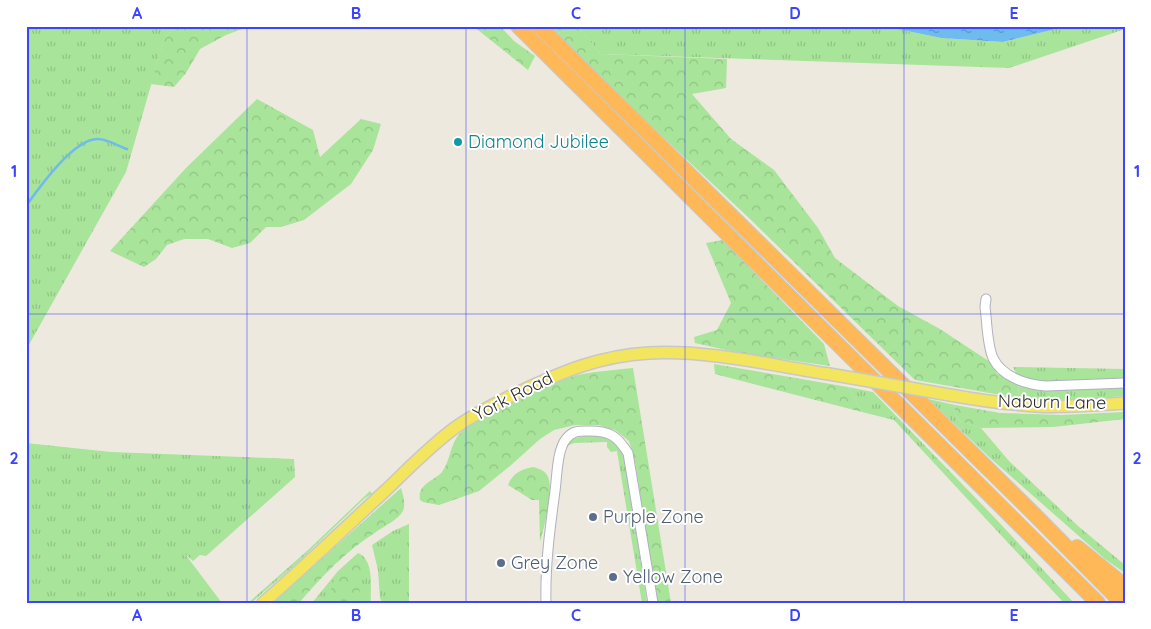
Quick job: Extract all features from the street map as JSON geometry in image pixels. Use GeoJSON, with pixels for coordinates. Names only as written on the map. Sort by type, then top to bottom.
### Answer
{"type":"FeatureCollection","features":[{"type":"Feature","properties":{"kind":"highway"},"geometry":{"type":"LineString","coordinates":[[518,26],[1098,603]]}},
{"type":"Feature","properties":{"kind":"highway"},"geometry":{"type":"LineString","coordinates":[[539,27],[1122,603]]}},
{"type":"Feature","properties":{"kind":"highway"},"geometry":{"type":"LineString","coordinates":[[1035,515],[1125,586]]}},
{"type":"Feature","properties":{"kind":"highway"},"geometry":{"type":"LineString","coordinates":[[1018,524],[1084,603]]}},
{"type":"Feature","properties":{"kind":"main road","name":"York Road"},"geometry":{"type":"LineString","coordinates":[[263,603],[455,427],[487,407],[564,371],[589,363],[633,355],[671,353],[713,356],[950,395]]}},
{"type":"Feature","properties":{"kind":"main road","name":"Naburn Lane"},"geometry":{"type":"LineString","coordinates":[[950,395],[1035,406],[1125,403]]}},
{"type":"Feature","properties":{"kind":"street"},"geometry":{"type":"LineString","coordinates":[[986,299],[985,307],[992,356],[1001,368],[1019,381],[1033,386],[1125,383]]}},
{"type":"Feature","properties":{"kind":"street"},"geometry":{"type":"LineString","coordinates":[[546,603],[546,560],[560,456],[565,440],[575,431],[602,431],[613,435],[628,453],[652,603]]}},
{"type":"Feature","properties":{"kind":"green space"},"geometry":{"type":"Polygon","coordinates":[[[26,26],[174,26],[164,40],[126,172],[26,350],[26,26]]]}},
{"type":"Feature","properties":{"kind":"green space"},"geometry":{"type":"Polygon","coordinates":[[[174,26],[250,26],[226,35],[200,49],[186,73],[174,87],[151,84],[164,40],[174,26]]]}},
{"type":"Feature","properties":{"kind":"green space"},"geometry":{"type":"Polygon","coordinates":[[[473,26],[500,26],[514,41],[535,56],[528,70],[473,26]]]}},
{"type":"Feature","properties":{"kind":"green space"},"geometry":{"type":"Polygon","coordinates":[[[548,26],[578,26],[600,54],[727,59],[726,88],[692,94],[731,139],[774,170],[818,228],[835,258],[898,306],[940,329],[987,360],[992,361],[997,374],[1019,378],[1018,398],[915,380],[750,219],[585,64],[548,26]]]}},
{"type":"Feature","properties":{"kind":"green space"},"geometry":{"type":"Polygon","coordinates":[[[578,26],[883,26],[941,38],[1003,42],[1068,26],[1125,26],[1125,29],[1009,68],[600,54],[578,26]]]}},
{"type":"Feature","properties":{"kind":"green space"},"geometry":{"type":"Polygon","coordinates":[[[257,99],[313,130],[320,157],[361,119],[381,124],[373,150],[351,184],[304,220],[281,227],[266,227],[250,243],[232,248],[208,239],[184,239],[167,245],[156,259],[144,267],[110,251],[186,168],[257,99]]]}},
{"type":"Feature","properties":{"kind":"green space"},"geometry":{"type":"Polygon","coordinates":[[[723,240],[824,344],[830,366],[740,353],[695,343],[694,337],[717,330],[731,303],[706,243],[723,240]]]}},
{"type":"Feature","properties":{"kind":"green space"},"geometry":{"type":"Polygon","coordinates":[[[714,364],[848,387],[862,412],[715,374],[714,364]]]}},
{"type":"Feature","properties":{"kind":"green space"},"geometry":{"type":"Polygon","coordinates":[[[1013,367],[1125,369],[1125,396],[1073,400],[1018,398],[1019,378],[1013,367]]]}},
{"type":"Feature","properties":{"kind":"green space"},"geometry":{"type":"Polygon","coordinates":[[[633,368],[671,603],[657,603],[635,461],[629,441],[615,430],[599,425],[575,425],[554,430],[540,439],[479,491],[439,505],[420,500],[421,490],[424,486],[445,468],[457,437],[480,419],[516,399],[571,377],[633,368]]]}},
{"type":"Feature","properties":{"kind":"green space"},"geometry":{"type":"Polygon","coordinates":[[[848,387],[873,392],[1074,603],[1064,603],[894,420],[862,412],[848,387]]]}},
{"type":"Feature","properties":{"kind":"green space"},"geometry":{"type":"Polygon","coordinates":[[[928,399],[955,405],[954,413],[960,421],[981,428],[1009,461],[1078,526],[1125,565],[1125,573],[1105,559],[989,457],[928,399]]]}},
{"type":"Feature","properties":{"kind":"green space"},"geometry":{"type":"Polygon","coordinates":[[[955,405],[1000,413],[1061,415],[1125,412],[1125,419],[1053,427],[981,428],[960,421],[954,413],[955,405]]]}},
{"type":"Feature","properties":{"kind":"green space"},"geometry":{"type":"Polygon","coordinates":[[[588,435],[611,441],[619,448],[625,459],[647,603],[642,603],[617,451],[611,452],[607,447],[607,442],[574,443],[565,447],[572,439],[588,435]]]}},
{"type":"Feature","properties":{"kind":"green space"},"geometry":{"type":"Polygon","coordinates":[[[26,443],[111,452],[294,459],[295,477],[206,556],[200,555],[193,561],[185,554],[222,603],[26,603],[26,443]]]}},
{"type":"Feature","properties":{"kind":"green space"},"geometry":{"type":"Polygon","coordinates":[[[534,467],[546,473],[550,488],[540,542],[539,500],[532,500],[508,485],[512,477],[518,472],[534,467]]]}},
{"type":"Feature","properties":{"kind":"green space"},"geometry":{"type":"Polygon","coordinates":[[[401,488],[404,505],[403,511],[398,517],[365,539],[345,556],[299,603],[272,603],[401,488]]]}},
{"type":"Feature","properties":{"kind":"green space"},"geometry":{"type":"Polygon","coordinates":[[[370,491],[375,498],[370,495],[365,498],[299,561],[251,603],[248,603],[308,550],[370,491]]]}},
{"type":"Feature","properties":{"kind":"green space"},"geometry":{"type":"Polygon","coordinates":[[[409,524],[409,603],[382,603],[378,570],[372,545],[393,531],[409,524]]]}},
{"type":"Feature","properties":{"kind":"green space"},"geometry":{"type":"Polygon","coordinates":[[[358,553],[367,562],[371,575],[371,603],[312,603],[338,571],[358,553]]]}},
{"type":"Feature","properties":{"kind":"green space"},"geometry":{"type":"Polygon","coordinates":[[[360,558],[364,561],[364,566],[359,598],[364,603],[329,603],[334,580],[346,567],[360,558]]]}},
{"type":"Feature","properties":{"kind":"water"},"geometry":{"type":"Polygon","coordinates":[[[883,26],[1068,26],[1003,42],[941,38],[883,26]]]}},
{"type":"Feature","properties":{"kind":"waterway"},"geometry":{"type":"LineString","coordinates":[[26,206],[58,165],[78,147],[89,141],[101,139],[127,149]]}},
{"type":"Feature","properties":{"kind":"place","name":"Diamond Jubilee"},"geometry":{"type":"Point","coordinates":[458,142]}},
{"type":"Feature","properties":{"kind":"place","name":"Purple Zone"},"geometry":{"type":"Point","coordinates":[593,517]}},
{"type":"Feature","properties":{"kind":"place","name":"Grey Zone"},"geometry":{"type":"Point","coordinates":[501,563]}},
{"type":"Feature","properties":{"kind":"place","name":"Yellow Zone"},"geometry":{"type":"Point","coordinates":[613,577]}}]}
